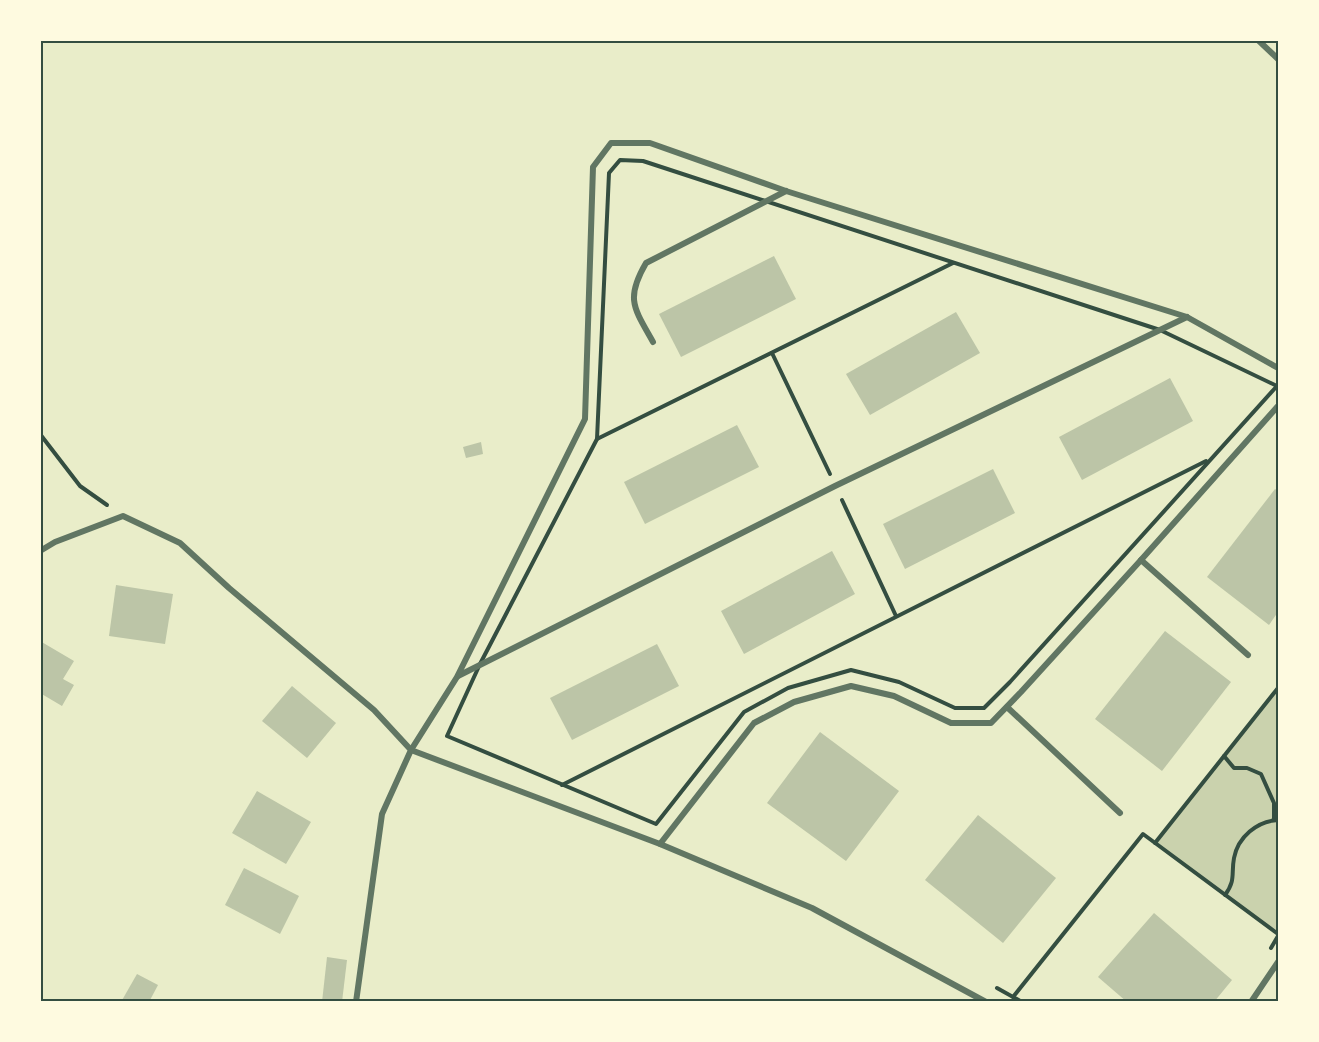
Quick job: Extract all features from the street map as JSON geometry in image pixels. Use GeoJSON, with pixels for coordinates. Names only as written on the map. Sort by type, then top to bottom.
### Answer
{"type":"FeatureCollection","features":[{"type":"Feature","properties":{"kind":"street"},"geometry":{"type":"LineString","coordinates":[[1258,40],[1278,59]]}},
{"type":"Feature","properties":{"kind":"street"},"geometry":{"type":"LineString","coordinates":[[356,1002],[382,814],[411,750],[457,677],[585,419],[593,167],[611,143],[650,143],[786,191],[1187,317],[1278,368]]}},
{"type":"Feature","properties":{"kind":"street"},"geometry":{"type":"LineString","coordinates":[[652,342],[634,307],[635,282],[646,263],[786,191]]}},
{"type":"Feature","properties":{"kind":"street"},"geometry":{"type":"LineString","coordinates":[[457,677],[835,486],[1187,317]]}},
{"type":"Feature","properties":{"kind":"street"},"geometry":{"type":"LineString","coordinates":[[660,844],[754,723],[794,702],[851,686],[894,696],[951,723],[991,723],[1278,406]]}},
{"type":"Feature","properties":{"kind":"street"},"geometry":{"type":"LineString","coordinates":[[40,551],[55,542],[123,516],[180,543],[228,588],[374,710],[411,750],[660,844],[812,908],[986,1002]]}},
{"type":"Feature","properties":{"kind":"street"},"geometry":{"type":"LineString","coordinates":[[1141,560],[1248,655]]}},
{"type":"Feature","properties":{"kind":"street"},"geometry":{"type":"LineString","coordinates":[[1007,707],[1120,813]]}},
{"type":"Feature","properties":{"kind":"street"},"geometry":{"type":"LineString","coordinates":[[1251,1002],[1278,962]]}},
{"type":"Feature","properties":{"kind":"path"},"geometry":{"type":"LineString","coordinates":[[597,439],[954,263]]}},
{"type":"Feature","properties":{"kind":"path"},"geometry":{"type":"LineString","coordinates":[[40,434],[80,486],[123,516]]}},
{"type":"Feature","properties":{"kind":"path"},"geometry":{"type":"LineString","coordinates":[[561,785],[1213,457]]}},
{"type":"Feature","properties":{"kind":"path"},"geometry":{"type":"LineString","coordinates":[[1155,843],[1278,688]]}},
{"type":"Feature","properties":{"kind":"path"},"geometry":{"type":"LineString","coordinates":[[1224,756],[1234,768],[1247,768],[1261,774],[1274,803],[1276,820],[1256,826],[1240,840],[1234,858],[1234,878],[1225,895]]}},
{"type":"Feature","properties":{"kind":"path"},"geometry":{"type":"LineString","coordinates":[[1013,997],[1143,834],[1278,934]]}},
{"type":"Feature","properties":{"kind":"green space"},"geometry":{"type":"Polygon","coordinates":[[[1278,688],[1278,934],[1155,843],[1278,688]]]}},
{"type":"Feature","properties":{"kind":"building"},"geometry":{"type":"Polygon","coordinates":[[[774,256],[796,299],[681,357],[659,314],[774,256]]]}},
{"type":"Feature","properties":{"kind":"building"},"geometry":{"type":"Polygon","coordinates":[[[956,312],[980,353],[870,415],[846,374],[956,312]]]}},
{"type":"Feature","properties":{"kind":"building"},"geometry":{"type":"Polygon","coordinates":[[[1170,378],[1193,421],[1082,480],[1059,437],[1170,378]]]}},
{"type":"Feature","properties":{"kind":"building"},"geometry":{"type":"Polygon","coordinates":[[[737,425],[759,467],[645,524],[624,482],[737,425]]]}},
{"type":"Feature","properties":{"kind":"building"},"geometry":{"type":"Polygon","coordinates":[[[481,442],[483,454],[466,458],[463,447],[481,442]]]}},
{"type":"Feature","properties":{"kind":"building"},"geometry":{"type":"Polygon","coordinates":[[[993,469],[1015,513],[905,569],[883,524],[993,469]]]}},
{"type":"Feature","properties":{"kind":"building"},"geometry":{"type":"Polygon","coordinates":[[[1275,489],[1278,491],[1278,612],[1269,625],[1207,577],[1275,489]]]}},
{"type":"Feature","properties":{"kind":"building"},"geometry":{"type":"Polygon","coordinates":[[[832,551],[855,594],[744,654],[721,611],[832,551]]]}},
{"type":"Feature","properties":{"kind":"building"},"geometry":{"type":"Polygon","coordinates":[[[116,585],[173,594],[165,644],[109,636],[116,585]]]}},
{"type":"Feature","properties":{"kind":"building"},"geometry":{"type":"Polygon","coordinates":[[[1165,631],[1231,682],[1162,771],[1095,719],[1165,631]]]}},
{"type":"Feature","properties":{"kind":"building"},"geometry":{"type":"Polygon","coordinates":[[[40,641],[74,661],[63,679],[74,685],[62,706],[40,693],[40,641]]]}},
{"type":"Feature","properties":{"kind":"building"},"geometry":{"type":"Polygon","coordinates":[[[657,644],[679,686],[572,740],[550,698],[657,644]]]}},
{"type":"Feature","properties":{"kind":"building"},"geometry":{"type":"Polygon","coordinates":[[[292,686],[336,723],[307,758],[262,721],[292,686]]]}},
{"type":"Feature","properties":{"kind":"building"},"geometry":{"type":"Polygon","coordinates":[[[820,732],[899,791],[846,861],[767,803],[820,732]]]}},
{"type":"Feature","properties":{"kind":"building"},"geometry":{"type":"Polygon","coordinates":[[[257,791],[311,822],[286,864],[232,833],[257,791]]]}},
{"type":"Feature","properties":{"kind":"building"},"geometry":{"type":"Polygon","coordinates":[[[978,815],[1056,878],[1003,943],[925,880],[978,815]]]}},
{"type":"Feature","properties":{"kind":"building"},"geometry":{"type":"Polygon","coordinates":[[[244,868],[299,896],[280,934],[225,905],[244,868]]]}},
{"type":"Feature","properties":{"kind":"building"},"geometry":{"type":"Polygon","coordinates":[[[1154,913],[1232,980],[1214,1002],[1127,1002],[1098,977],[1154,913]]]}},
{"type":"Feature","properties":{"kind":"building"},"geometry":{"type":"Polygon","coordinates":[[[327,957],[347,960],[342,1002],[322,1002],[327,957]]]}},
{"type":"Feature","properties":{"kind":"building"},"geometry":{"type":"Polygon","coordinates":[[[137,974],[158,985],[149,1002],[121,1002],[137,974]]]}}]}
